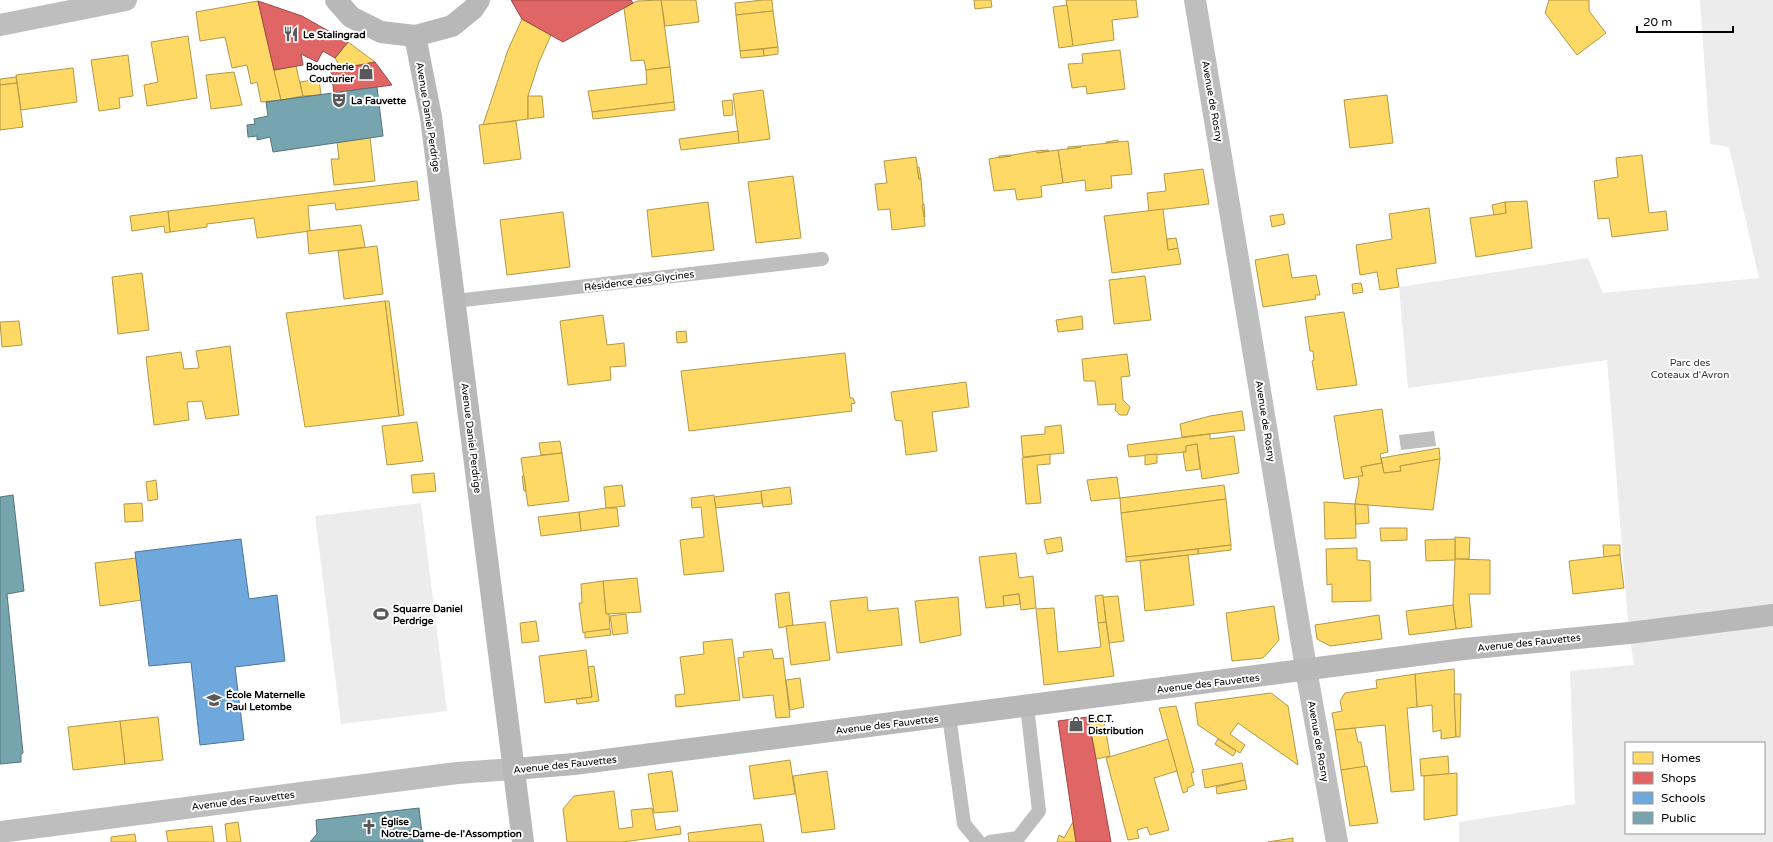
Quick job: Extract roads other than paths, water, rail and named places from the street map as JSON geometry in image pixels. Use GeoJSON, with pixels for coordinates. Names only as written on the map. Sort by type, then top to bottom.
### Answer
{"type":"FeatureCollection","features":[{"type":"Feature","properties":{"kind":"street"},"geometry":{"type":"LineString","coordinates":[[0,25],[126,0]]}},
{"type":"Feature","properties":{"kind":"street"},"geometry":{"type":"LineString","coordinates":[[336,0],[351,17],[381,32],[415,36],[452,26],[473,8],[479,0]]}},
{"type":"Feature","properties":{"kind":"street","name":"Avenue de Rosny"},"geometry":{"type":"LineString","coordinates":[[1195,0],[1306,669],[1337,842]]}},
{"type":"Feature","properties":{"kind":"street","name":"Avenue Daniel Perdrige"},"geometry":{"type":"LineString","coordinates":[[415,36],[431,118],[523,842]]}},
{"type":"Feature","properties":{"kind":"street","name":"Avenue des Fauvettes"},"geometry":{"type":"LineString","coordinates":[[0,832],[457,773],[574,764],[1464,649],[1629,633],[1773,615]]}},
{"type":"Feature","properties":{"kind":"lane","name":"Résidence des Glycines"},"geometry":{"type":"LineString","coordinates":[[455,301],[822,259]]}},
{"type":"Feature","properties":{"kind":"lane"},"geometry":{"type":"LineString","coordinates":[[990,842],[1018,838],[1039,811],[1027,706]]}},
{"type":"Feature","properties":{"kind":"lane"},"geometry":{"type":"LineString","coordinates":[[949,716],[964,824],[979,842]]}},
{"type":"Feature","properties":{"kind":"place","name":"Le Stalingrad"},"geometry":{"type":"Point","coordinates":[291,34]}},
{"type":"Feature","properties":{"kind":"place","name":"Boucherie Couturier"},"geometry":{"type":"Point","coordinates":[366,72]}},
{"type":"Feature","properties":{"kind":"place","name":"La Fauvette"},"geometry":{"type":"Point","coordinates":[339,100]}},
{"type":"Feature","properties":{"kind":"place","name":"Squarre Daniel Perdrige"},"geometry":{"type":"Point","coordinates":[381,614]}},
{"type":"Feature","properties":{"kind":"place","name":"École Maternelle Paul Letombe"},"geometry":{"type":"Point","coordinates":[214,700]}},
{"type":"Feature","properties":{"kind":"place","name":"E.C.T. Distribution"},"geometry":{"type":"Point","coordinates":[1076,724]}},
{"type":"Feature","properties":{"kind":"place","name":"Église Notre-Dame-de-l'Assomption"},"geometry":{"type":"Point","coordinates":[369,827]}},
{"type":"Feature","properties":{"kind":"park label","name":"Parc des Coteaux d'Avron"},"geometry":{"type":"Point","coordinates":[1690,368]}}]}
